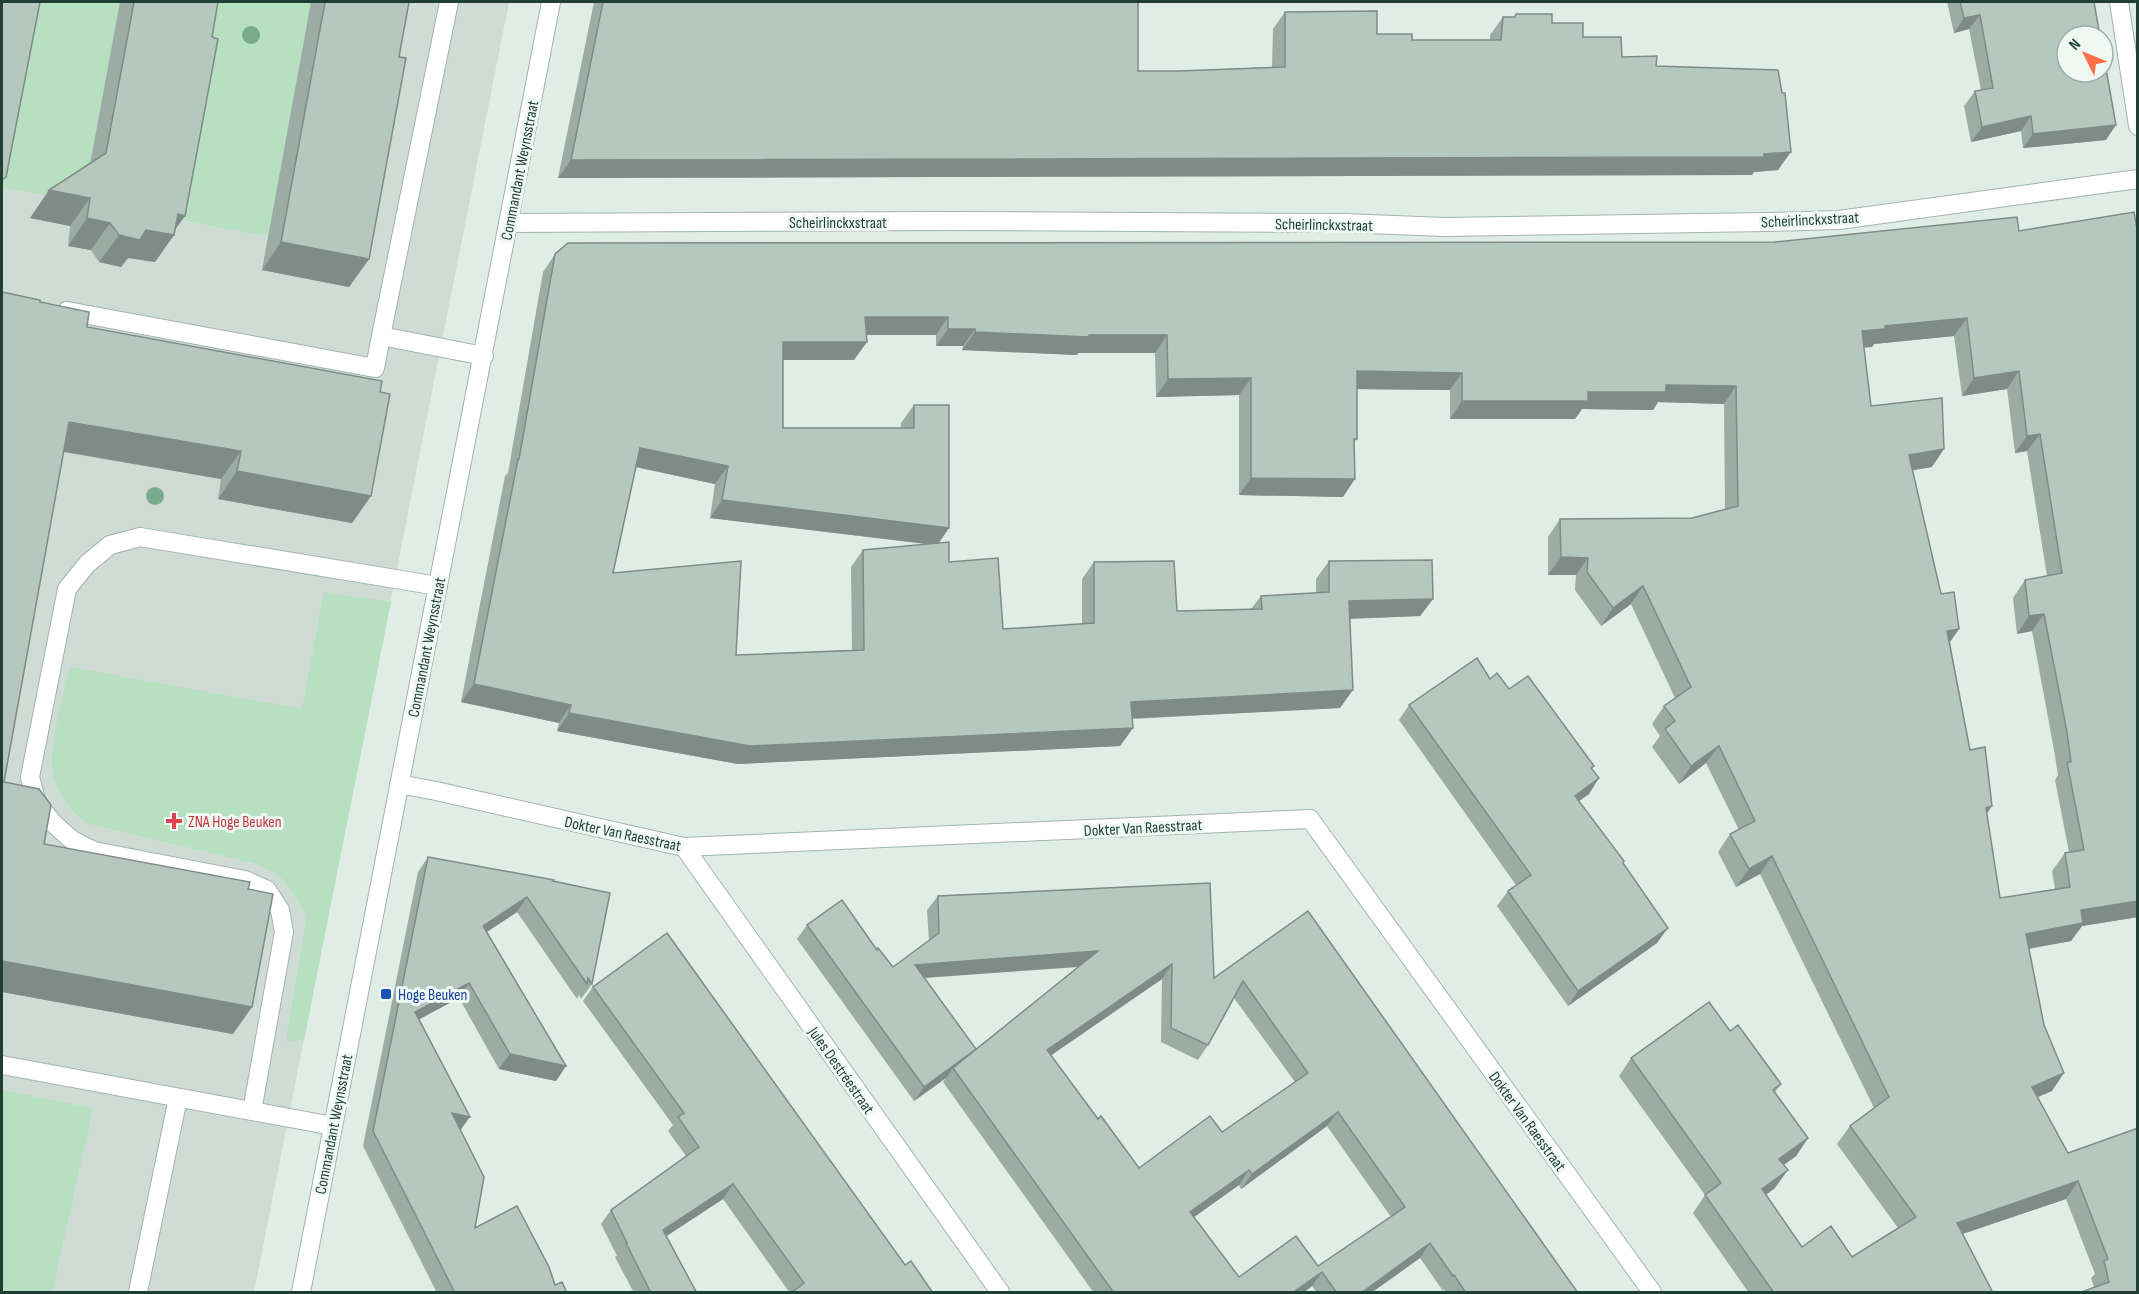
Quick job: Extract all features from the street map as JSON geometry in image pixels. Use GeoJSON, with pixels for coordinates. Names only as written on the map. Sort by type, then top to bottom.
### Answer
{"type":"FeatureCollection","features":[{"type":"Feature","properties":{"kind":"street"},"geometry":{"type":"LineString","coordinates":[[48,307],[375,368],[449,2]]}},
{"type":"Feature","properties":{"kind":"street","name":"Commandant Weynsstraat"},"geometry":{"type":"LineString","coordinates":[[301,1293],[551,2]]}},
{"type":"Feature","properties":{"kind":"street"},"geometry":{"type":"LineString","coordinates":[[2119,2],[2138,126]]}},
{"type":"Feature","properties":{"kind":"street","name":"Scheirlinckxstraat"},"geometry":{"type":"LineString","coordinates":[[508,223],[961,221],[1344,223],[1444,227],[1767,222],[1839,220],[2138,178]]}},
{"type":"Feature","properties":{"kind":"street"},"geometry":{"type":"LineString","coordinates":[[381,336],[484,356]]}},
{"type":"Feature","properties":{"kind":"street"},"geometry":{"type":"LineString","coordinates":[[252,1111],[284,932],[280,910],[267,890],[245,880],[94,851],[72,840],[53,823],[37,803],[30,777],[67,589],[87,564],[110,545],[140,537],[438,586]]}},
{"type":"Feature","properties":{"kind":"street","name":"Dokter Van Raesstraat"},"geometry":{"type":"LineString","coordinates":[[399,784],[684,848],[1310,819],[1652,1293]]}},
{"type":"Feature","properties":{"kind":"street","name":"Jules Destréestraat"},"geometry":{"type":"LineString","coordinates":[[684,848],[1000,1293]]}},
{"type":"Feature","properties":{"kind":"street"},"geometry":{"type":"LineString","coordinates":[[2,1065],[333,1125]]}},
{"type":"Feature","properties":{"kind":"street"},"geometry":{"type":"LineString","coordinates":[[138,1293],[178,1098]]}},
{"type":"Feature","properties":{"kind":"shaded area","name":"ZNA Hoge Beuken"},"geometry":{"type":"Polygon","coordinates":[[[2,2],[509,2],[254,1292],[2,1292],[2,2]]]}},
{"type":"Feature","properties":{"kind":"green space"},"geometry":{"type":"Polygon","coordinates":[[[18,2],[120,2],[84,194],[64,198],[2,187],[2,127],[18,2]]]}},
{"type":"Feature","properties":{"kind":"green space"},"geometry":{"type":"Polygon","coordinates":[[[204,2],[311,2],[270,227],[272,231],[264,236],[182,220],[204,2]]]}},
{"type":"Feature","properties":{"kind":"green space"},"geometry":{"type":"Polygon","coordinates":[[[324,592],[391,602],[304,1040],[286,1041],[307,916],[286,883],[273,872],[253,863],[86,823],[59,791],[54,778],[52,753],[70,667],[302,709],[324,592]]]}},
{"type":"Feature","properties":{"kind":"green space"},"geometry":{"type":"Polygon","coordinates":[[[2,1090],[93,1108],[52,1292],[2,1292],[2,1090]]]}},
{"type":"Feature","properties":{"kind":"building"},"geometry":{"type":"Polygon","coordinates":[[[2,2],[40,2],[6,177],[2,180],[2,2]]]}},
{"type":"Feature","properties":{"kind":"building"},"geometry":{"type":"Polygon","coordinates":[[[134,2],[218,2],[212,37],[218,39],[185,216],[178,214],[174,235],[146,230],[140,240],[119,235],[110,223],[87,218],[90,198],[49,190],[106,153],[134,2]]]}},
{"type":"Feature","properties":{"kind":"building"},"geometry":{"type":"Polygon","coordinates":[[[325,2],[409,2],[399,57],[406,58],[369,259],[281,242],[325,2]]]}},
{"type":"Feature","properties":{"kind":"building"},"geometry":{"type":"Polygon","coordinates":[[[603,2],[1138,2],[1138,71],[1285,67],[1285,12],[1377,11],[1377,34],[1412,34],[1412,40],[1501,40],[1503,17],[1515,17],[1516,14],[1552,14],[1552,23],[1583,23],[1583,37],[1621,37],[1622,57],[1657,56],[1656,66],[1778,70],[1782,93],[1785,93],[1791,152],[1764,154],[1764,157],[571,160],[603,2]]]}},
{"type":"Feature","properties":{"kind":"building"},"geometry":{"type":"Polygon","coordinates":[[[1960,2],[2094,2],[2098,24],[2055,24],[2055,84],[2109,84],[2116,125],[2033,134],[2031,116],[1982,127],[1975,91],[1993,88],[1980,15],[1964,18],[1960,2]]]}},
{"type":"Feature","properties":{"kind":"building"},"geometry":{"type":"Polygon","coordinates":[[[2134,212],[2138,234],[2138,901],[2081,910],[2083,923],[2026,934],[2044,1025],[2064,1073],[2032,1087],[2068,1153],[2138,1128],[2138,1293],[2079,1293],[2109,1282],[2104,1261],[2108,1259],[2078,1181],[1957,1223],[1993,1293],[1774,1293],[1705,1195],[1721,1183],[1631,1058],[1709,1002],[1730,1031],[1738,1025],[1781,1084],[1773,1090],[1808,1138],[1779,1159],[1788,1170],[1762,1189],[1802,1247],[1831,1226],[1852,1257],[1916,1217],[1850,1126],[1889,1097],[1772,856],[1749,869],[1730,834],[1755,821],[1719,746],[1691,766],[1665,729],[1675,721],[1664,706],[1691,687],[1643,586],[1613,608],[1587,572],[1588,558],[1561,557],[1560,519],[1692,518],[1738,506],[1736,386],[1666,385],[1666,392],[1588,392],[1588,401],[1462,401],[1462,373],[1357,371],[1355,479],[1251,478],[1251,378],[1168,379],[1167,335],[1089,335],[1089,337],[975,332],[975,329],[948,329],[948,317],[865,317],[867,342],[783,342],[783,428],[914,428],[914,405],[949,405],[949,528],[722,500],[728,466],[640,448],[613,573],[741,561],[736,655],[864,650],[863,550],[949,542],[949,562],[998,558],[1003,629],[1094,623],[1094,562],[1174,561],[1177,611],[1262,609],[1261,596],[1329,592],[1329,561],[1432,560],[1433,599],[1349,601],[1353,690],[1131,702],[1133,728],[750,746],[569,713],[571,705],[474,684],[519,459],[555,254],[568,243],[1775,242],[2017,217],[2019,231],[2134,212]],[[1967,318],[1885,326],[1885,329],[1862,331],[1871,406],[1942,398],[1944,449],[1909,455],[1941,594],[1954,592],[1959,629],[1947,631],[1970,750],[1985,747],[1992,806],[1986,808],[2000,898],[2070,887],[2065,853],[2084,850],[2067,762],[2071,762],[2067,732],[2044,614],[2029,616],[2025,580],[2062,573],[2040,434],[2027,436],[2019,371],[1974,378],[1967,318]]]}},
{"type":"Feature","properties":{"kind":"building"},"geometry":{"type":"Polygon","coordinates":[[[2,292],[89,312],[87,327],[382,381],[380,392],[390,394],[371,496],[237,471],[241,451],[69,422],[4,782],[39,789],[51,805],[44,844],[250,882],[248,889],[273,894],[252,1007],[2,961],[2,292]]]}},
{"type":"Feature","properties":{"kind":"building"},"geometry":{"type":"Polygon","coordinates":[[[1477,658],[1490,679],[1497,673],[1509,689],[1528,676],[1594,766],[1591,768],[1599,778],[1575,796],[1624,861],[1623,863],[1668,928],[1578,991],[1508,891],[1531,875],[1409,705],[1477,658]]]}},
{"type":"Feature","properties":{"kind":"building"},"geometry":{"type":"Polygon","coordinates":[[[428,857],[554,880],[610,893],[592,984],[588,978],[587,984],[527,897],[483,926],[566,1066],[510,1054],[469,983],[415,1012],[470,1117],[452,1113],[484,1177],[475,1228],[517,1206],[549,1267],[555,1285],[562,1282],[567,1293],[455,1293],[373,1131],[428,857]]]}},
{"type":"Feature","properties":{"kind":"building"},"geometry":{"type":"Polygon","coordinates":[[[1210,883],[1214,978],[1308,911],[1578,1293],[1466,1293],[1430,1243],[1361,1293],[1337,1293],[1322,1272],[1292,1293],[1114,1293],[953,1068],[1098,951],[915,965],[976,1049],[924,1087],[807,925],[842,900],[877,950],[878,948],[893,967],[939,933],[938,896],[1210,883]],[[1172,964],[1047,1050],[1098,1119],[1101,1116],[1139,1168],[1210,1116],[1222,1132],[1308,1073],[1243,981],[1208,1045],[1171,1028],[1172,964]],[[1338,1112],[1252,1174],[1249,1170],[1190,1212],[1239,1277],[1296,1236],[1318,1266],[1405,1207],[1338,1112]]]}},
{"type":"Feature","properties":{"kind":"building"},"geometry":{"type":"Polygon","coordinates":[[[667,933],[905,1265],[911,1261],[933,1293],[791,1293],[804,1283],[733,1184],[663,1230],[697,1293],[651,1293],[611,1210],[699,1147],[678,1117],[684,1113],[593,987],[667,933]]]}},
{"type":"Feature","properties":{"kind":"place","name":"ZNA Hoge Beuken"},"geometry":{"type":"Point","coordinates":[174,821]}},
{"type":"Feature","properties":{"kind":"place","name":"Hoge Beuken"},"geometry":{"type":"Point","coordinates":[386,994]}}]}
